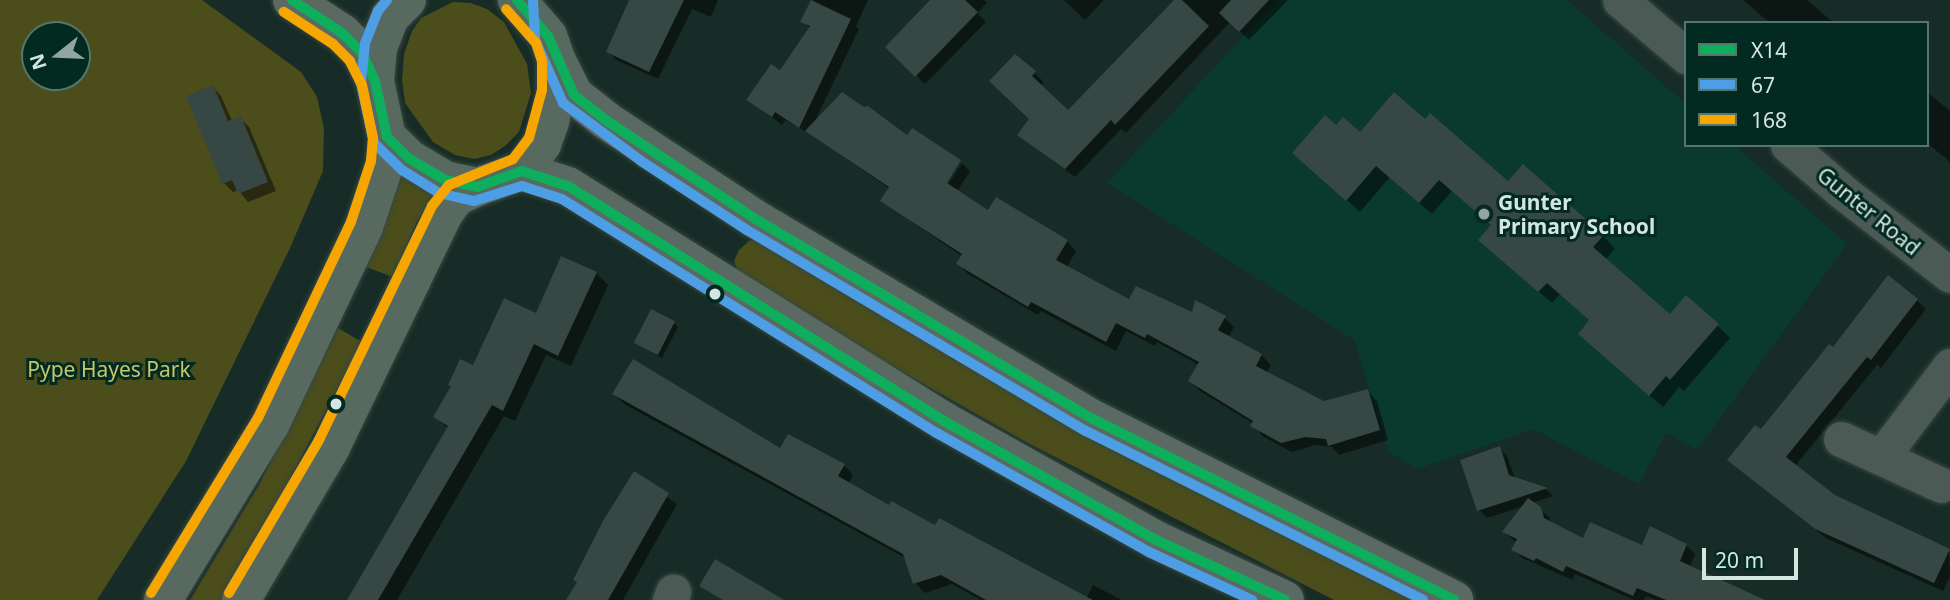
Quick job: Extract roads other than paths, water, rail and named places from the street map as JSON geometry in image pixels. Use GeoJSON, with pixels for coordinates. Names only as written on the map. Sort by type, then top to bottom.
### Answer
{"type":"FeatureCollection","features":[{"type":"Feature","properties":{"kind":"highway"},"geometry":{"type":"LineString","coordinates":[[163,600],[270,425],[364,227],[385,164],[387,137],[375,81],[378,48],[390,17],[407,0]]}},
{"type":"Feature","properties":{"kind":"highway"},"geometry":{"type":"LineString","coordinates":[[241,600],[331,447],[444,213],[456,197],[522,171],[542,145],[556,92],[551,32],[517,0]]}},
{"type":"Feature","properties":{"kind":"highway"},"geometry":{"type":"LineString","coordinates":[[387,137],[410,159],[445,180],[477,187]]}},
{"type":"Feature","properties":{"kind":"main road"},"geometry":{"type":"LineString","coordinates":[[292,0],[342,33],[362,53],[375,81]]}},
{"type":"Feature","properties":{"kind":"main road"},"geometry":{"type":"LineString","coordinates":[[551,32],[574,95],[607,121],[754,218],[1093,419],[1454,600]]}},
{"type":"Feature","properties":{"kind":"main road"},"geometry":{"type":"LineString","coordinates":[[522,171],[568,187],[716,281],[1003,454],[1156,540],[1264,596]]}},
{"type":"Feature","properties":{"kind":"street"},"geometry":{"type":"LineString","coordinates":[[1620,0],[1684,55]]}},
{"type":"Feature","properties":{"kind":"street","name":"Gunter Road"},"geometry":{"type":"LineString","coordinates":[[1790,147],[1843,193],[1950,275]]}},
{"type":"Feature","properties":{"kind":"street"},"geometry":{"type":"LineString","coordinates":[[1882,456],[1950,366]]}},
{"type":"Feature","properties":{"kind":"street"},"geometry":{"type":"LineString","coordinates":[[1842,439],[1941,485]]}},
{"type":"Feature","properties":{"kind":"place","name":"Gunter Primary School"},"geometry":{"type":"Point","coordinates":[1484,214]}},
{"type":"Feature","properties":{"kind":"park label","name":"Pype Hayes Park"},"geometry":{"type":"Point","coordinates":[109,369]}}]}
